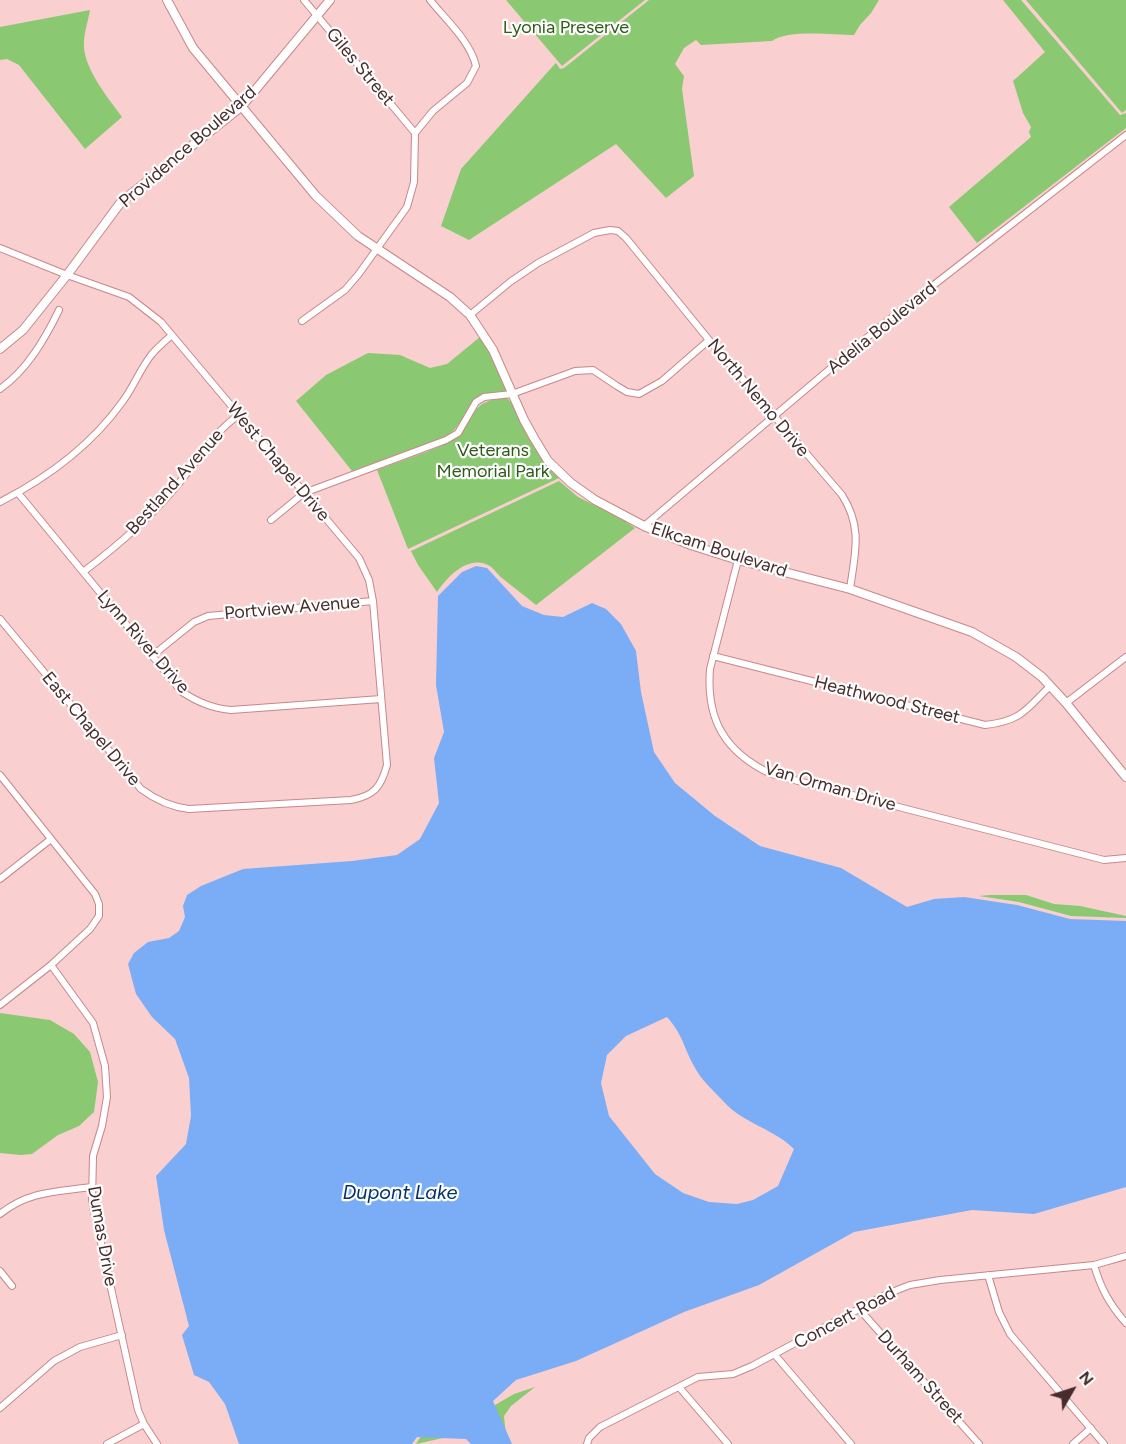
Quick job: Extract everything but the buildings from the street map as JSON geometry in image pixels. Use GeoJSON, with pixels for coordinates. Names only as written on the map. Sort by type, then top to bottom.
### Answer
{"type":"FeatureCollection","features":[{"type":"Feature","properties":{"kind":"main road","name":"Providence Boulevard"},"geometry":{"type":"LineString","coordinates":[[0,349],[23,330],[67,276],[121,202],[242,106],[330,0]]}},
{"type":"Feature","properties":{"kind":"street","name":"Elkcam Boulevard"},"geometry":{"type":"LineString","coordinates":[[167,0],[193,48],[316,196],[358,236],[450,297],[470,315],[493,350],[524,420],[548,461],[571,483],[595,500],[644,526],[691,545],[738,560],[850,589],[972,632],[1016,657],[1042,677],[1126,777]]}},
{"type":"Feature","properties":{"kind":"street","name":"Giles Street"},"geometry":{"type":"LineString","coordinates":[[304,0],[415,133]]}},
{"type":"Feature","properties":{"kind":"street"},"geometry":{"type":"LineString","coordinates":[[302,321],[345,290],[407,207],[414,182],[415,133],[433,111],[467,83],[476,66],[468,46],[430,0]]}},
{"type":"Feature","properties":{"kind":"street","name":"Adelia Boulevard"},"geometry":{"type":"LineString","coordinates":[[644,526],[876,330],[1126,135]]}},
{"type":"Feature","properties":{"kind":"street","name":"North Nemo Drive"},"geometry":{"type":"LineString","coordinates":[[470,315],[510,282],[538,263],[594,233],[618,231],[842,495],[856,526],[856,548],[850,589]]}},
{"type":"Feature","properties":{"kind":"street","name":"West Chapel Drive"},"geometry":{"type":"LineString","coordinates":[[0,248],[67,276],[129,297],[161,322],[358,558],[369,580],[373,601],[387,765],[383,780],[377,788]]}},
{"type":"Feature","properties":{"kind":"street"},"geometry":{"type":"LineString","coordinates":[[0,389],[33,355],[48,335],[60,310]]}},
{"type":"Feature","properties":{"kind":"street"},"geometry":{"type":"LineString","coordinates":[[0,502],[45,478],[75,456],[108,422],[152,354],[172,335]]}},
{"type":"Feature","properties":{"kind":"street"},"geometry":{"type":"LineString","coordinates":[[271,520],[304,493],[446,440],[458,433],[476,402],[484,397],[512,394],[575,371],[593,370],[627,392],[639,394],[662,381],[709,340]]}},
{"type":"Feature","properties":{"kind":"street","name":"Bestland Avenue"},"geometry":{"type":"LineString","coordinates":[[83,572],[144,521],[176,488],[215,436],[239,415]]}},
{"type":"Feature","properties":{"kind":"street","name":"Lynn River Drive"},"geometry":{"type":"LineString","coordinates":[[18,493],[182,692],[200,704],[231,710],[381,699]]}},
{"type":"Feature","properties":{"kind":"street","name":"Van Orman Drive"},"geometry":{"type":"LineString","coordinates":[[738,560],[713,656],[708,688],[715,719],[725,738],[738,754],[771,774],[1104,860],[1126,858]]}},
{"type":"Feature","properties":{"kind":"street","name":"Portview Avenue"},"geometry":{"type":"LineString","coordinates":[[152,656],[194,622],[208,616],[373,601]]}},
{"type":"Feature","properties":{"kind":"street","name":"East Chapel Drive"},"geometry":{"type":"LineString","coordinates":[[0,619],[141,789],[154,799],[189,809],[351,800],[363,798],[377,788]]}},
{"type":"Feature","properties":{"kind":"street","name":"Heathwood Street"},"geometry":{"type":"LineString","coordinates":[[713,656],[985,725],[1007,723],[1026,711],[1050,686]]}},
{"type":"Feature","properties":{"kind":"street"},"geometry":{"type":"LineString","coordinates":[[1066,703],[1126,657]]}},
{"type":"Feature","properties":{"kind":"street"},"geometry":{"type":"LineString","coordinates":[[0,775],[95,894],[99,904],[99,916],[90,929],[51,965],[0,1005]]}},
{"type":"Feature","properties":{"kind":"street"},"geometry":{"type":"LineString","coordinates":[[0,879],[51,839]]}},
{"type":"Feature","properties":{"kind":"street","name":"Dumas Drive"},"geometry":{"type":"LineString","coordinates":[[51,965],[93,1023],[105,1066],[107,1097],[102,1126],[93,1156],[92,1202],[138,1410],[157,1444]]}},
{"type":"Feature","properties":{"kind":"street"},"geometry":{"type":"LineString","coordinates":[[0,1214],[14,1203],[33,1195],[91,1187]]}},
{"type":"Feature","properties":{"kind":"street","name":"Concert Road"},"geometry":{"type":"LineString","coordinates":[[587,1444],[589,1438],[600,1427],[698,1377],[733,1374],[775,1355],[887,1294],[910,1285],[1094,1265],[1126,1256]]}},
{"type":"Feature","properties":{"kind":"street"},"geometry":{"type":"LineString","coordinates":[[1094,1265],[1100,1287],[1113,1309],[1126,1323]]}},
{"type":"Feature","properties":{"kind":"street"},"geometry":{"type":"LineString","coordinates":[[0,1271],[12,1286]]}},
{"type":"Feature","properties":{"kind":"street"},"geometry":{"type":"LineString","coordinates":[[988,1275],[999,1312],[1010,1334],[1104,1444]]}},
{"type":"Feature","properties":{"kind":"street","name":"Durham Street"},"geometry":{"type":"LineString","coordinates":[[860,1310],[979,1444]]}},
{"type":"Feature","properties":{"kind":"street"},"geometry":{"type":"LineString","coordinates":[[0,1407],[54,1361],[80,1347],[122,1335]]}},
{"type":"Feature","properties":{"kind":"street"},"geometry":{"type":"LineString","coordinates":[[775,1355],[851,1444]]}},
{"type":"Feature","properties":{"kind":"street"},"geometry":{"type":"LineString","coordinates":[[679,1387],[728,1444]]}},
{"type":"Feature","properties":{"kind":"street"},"geometry":{"type":"LineString","coordinates":[[107,1444],[144,1424]]}},
{"type":"Feature","properties":{"kind":"street"},"geometry":{"type":"LineString","coordinates":[[1073,1444],[1091,1428]]}},
{"type":"Feature","properties":{"kind":"green space","name":"Lyonia Preserve"},"geometry":{"type":"Polygon","coordinates":[[[506,0],[645,0],[562,66],[506,0]]]}},
{"type":"Feature","properties":{"kind":"green space"},"geometry":{"type":"Polygon","coordinates":[[[649,0],[879,0],[854,35],[800,34],[779,37],[772,41],[701,45],[696,40],[684,48],[675,64],[684,76],[682,89],[694,176],[666,198],[616,144],[469,240],[441,226],[461,169],[553,66],[556,63],[560,69],[564,68],[649,0]]]}},
{"type":"Feature","properties":{"kind":"green space"},"geometry":{"type":"Polygon","coordinates":[[[1003,0],[1021,0],[1120,115],[1126,113],[1126,128],[977,243],[949,207],[1031,137],[1029,132],[1031,127],[1023,113],[1013,81],[1045,52],[1003,0]]]}},
{"type":"Feature","properties":{"kind":"green space"},"geometry":{"type":"Polygon","coordinates":[[[1026,0],[1126,0],[1126,110],[1122,113],[1026,0]]]}},
{"type":"Feature","properties":{"kind":"green space"},"geometry":{"type":"Polygon","coordinates":[[[90,10],[84,38],[85,56],[98,84],[122,117],[85,149],[19,65],[7,59],[0,60],[0,27],[90,10]]]}},
{"type":"Feature","properties":{"kind":"green space"},"geometry":{"type":"Polygon","coordinates":[[[480,337],[507,391],[481,396],[474,401],[455,430],[445,437],[352,471],[296,401],[326,375],[368,353],[400,355],[430,368],[447,364],[480,337]]]}},
{"type":"Feature","properties":{"kind":"green space","name":"Veterans Memorial Park"},"geometry":{"type":"Polygon","coordinates":[[[507,398],[514,407],[536,449],[559,478],[408,549],[377,470],[451,441],[462,431],[478,407],[492,400],[507,398]]]}},
{"type":"Feature","properties":{"kind":"green space"},"geometry":{"type":"Polygon","coordinates":[[[559,481],[578,497],[619,517],[635,528],[536,605],[490,566],[480,563],[466,565],[459,569],[437,592],[411,551],[559,481]]]}},
{"type":"Feature","properties":{"kind":"green space"},"geometry":{"type":"Polygon","coordinates":[[[1026,895],[1054,904],[1080,906],[1126,916],[1126,918],[1071,916],[1019,902],[979,896],[1026,895]]]}},
{"type":"Feature","properties":{"kind":"green space"},"geometry":{"type":"Polygon","coordinates":[[[0,1013],[50,1020],[74,1034],[90,1052],[98,1082],[94,1112],[79,1126],[58,1135],[32,1154],[0,1153],[0,1013]]]}},
{"type":"Feature","properties":{"kind":"green space"},"geometry":{"type":"Polygon","coordinates":[[[535,1387],[511,1406],[504,1416],[506,1436],[461,1434],[416,1444],[427,1426],[490,1408],[514,1394],[535,1387]]]}},
{"type":"Feature","properties":{"kind":"water","name":"Dupont Lake"},"geometry":{"type":"Polygon","coordinates":[[[476,566],[487,568],[522,606],[544,615],[563,617],[592,603],[606,609],[621,624],[636,651],[641,692],[654,752],[675,783],[715,816],[760,846],[841,868],[907,907],[934,899],[964,897],[1017,905],[1070,919],[1126,921],[1126,1187],[1034,1214],[972,1210],[854,1232],[759,1285],[684,1312],[576,1361],[516,1380],[493,1401],[512,1444],[471,1444],[466,1439],[417,1437],[412,1444],[239,1444],[225,1404],[209,1382],[194,1375],[182,1335],[189,1326],[164,1230],[156,1176],[186,1144],[191,1116],[189,1078],[175,1039],[152,1017],[136,994],[128,964],[134,953],[148,942],[169,938],[179,931],[185,917],[183,906],[187,895],[201,886],[243,869],[352,861],[397,855],[420,839],[439,803],[434,758],[444,732],[436,685],[438,596],[462,572],[476,566]],[[667,1017],[626,1036],[607,1055],[601,1083],[609,1116],[655,1174],[683,1193],[709,1202],[737,1204],[753,1200],[778,1186],[794,1149],[777,1136],[740,1115],[724,1102],[697,1071],[667,1017]]]}}]}
